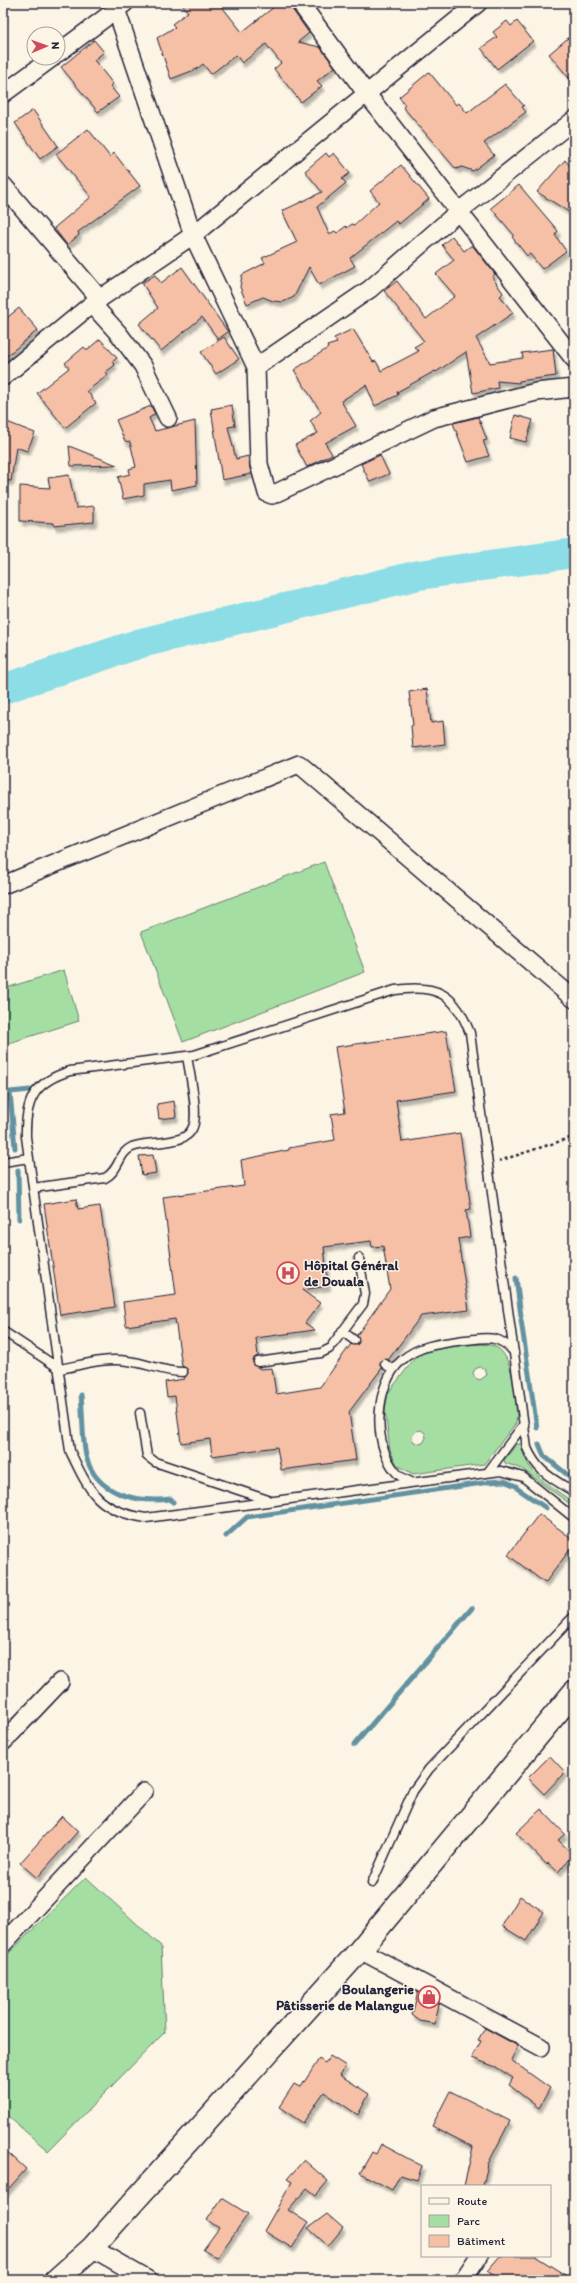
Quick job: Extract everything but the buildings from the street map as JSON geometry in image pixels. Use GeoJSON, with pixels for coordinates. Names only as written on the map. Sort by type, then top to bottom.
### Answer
{"type":"FeatureCollection","features":[{"type":"Feature","properties":{"kind":"main road"},"geometry":{"type":"LineString","coordinates":[[56,2280],[92,2248],[360,1950],[574,1692]]}},
{"type":"Feature","properties":{"kind":"street"},"geometry":{"type":"LineString","coordinates":[[300,3],[366,93],[574,359]]}},
{"type":"Feature","properties":{"kind":"street"},"geometry":{"type":"LineString","coordinates":[[3,377],[96,302],[193,235],[478,3]]}},
{"type":"Feature","properties":{"kind":"street"},"geometry":{"type":"LineString","coordinates":[[66,47],[119,5],[193,235],[256,367],[259,464],[270,495],[434,418],[536,392],[574,388]]}},
{"type":"Feature","properties":{"kind":"street"},"geometry":{"type":"LineString","coordinates":[[3,94],[41,66]]}},
{"type":"Feature","properties":{"kind":"street"},"geometry":{"type":"LineString","coordinates":[[256,367],[370,289],[458,212],[574,120]]}},
{"type":"Feature","properties":{"kind":"street"},"geometry":{"type":"LineString","coordinates":[[3,186],[96,302],[144,366],[168,418]]}},
{"type":"Feature","properties":{"kind":"street"},"geometry":{"type":"LineString","coordinates":[[3,885],[299,764],[572,991]]}},
{"type":"Feature","properties":{"kind":"street"},"geometry":{"type":"LineString","coordinates":[[3,1742],[60,1682]]}},
{"type":"Feature","properties":{"kind":"street"},"geometry":{"type":"LineString","coordinates":[[3,1944],[144,1792]]}},
{"type":"Feature","properties":{"kind":"street"},"geometry":{"type":"LineString","coordinates":[[360,1950],[541,2047]]}},
{"type":"Feature","properties":{"kind":"street"},"geometry":{"type":"LineString","coordinates":[[92,2248],[148,2280]]}},
{"type":"Feature","properties":{"kind":"street"},"geometry":{"type":"LineString","coordinates":[[463,2280],[478,2257]]}},
{"type":"Feature","properties":{"kind":"lane"},"geometry":{"type":"LineString","coordinates":[[574,1492],[546,1474],[534,1463],[527,1448],[470,1033],[458,1009],[448,999],[426,988],[395,990],[187,1056],[70,1071],[54,1076],[41,1085],[29,1103],[26,1118],[29,1158],[60,1369],[70,1451],[92,1492],[107,1506],[123,1515],[146,1518],[274,1502],[488,1472],[511,1473],[523,1478],[574,1518]]}},
{"type":"Feature","properties":{"kind":"lane"},"geometry":{"type":"LineString","coordinates":[[33,1188],[105,1178],[113,1174],[125,1151],[133,1147],[176,1140],[187,1135],[193,1128],[195,1116],[187,1056]]}},
{"type":"Feature","properties":{"kind":"lane"},"geometry":{"type":"LineString","coordinates":[[3,1162],[29,1158]]}},
{"type":"Feature","properties":{"kind":"lane"},"geometry":{"type":"LineString","coordinates":[[258,1362],[321,1353],[331,1346],[363,1304],[365,1294],[359,1258]]}},
{"type":"Feature","properties":{"kind":"lane"},"geometry":{"type":"LineString","coordinates":[[3,1331],[60,1369],[114,1360],[129,1361],[168,1372],[183,1372]]}},
{"type":"Feature","properties":{"kind":"lane"},"geometry":{"type":"LineString","coordinates":[[342,1331],[354,1340]]}},
{"type":"Feature","properties":{"kind":"lane"},"geometry":{"type":"LineString","coordinates":[[411,1482],[396,1474],[389,1463],[383,1446],[379,1406],[387,1380],[393,1370],[414,1351],[436,1344],[492,1338],[505,1342],[514,1352]]}},
{"type":"Feature","properties":{"kind":"lane"},"geometry":{"type":"LineString","coordinates":[[385,1364],[393,1370]]}},
{"type":"Feature","properties":{"kind":"lane"},"geometry":{"type":"LineString","coordinates":[[140,1413],[147,1456],[155,1462],[274,1502]]}},
{"type":"Feature","properties":{"kind":"lane"},"geometry":{"type":"LineString","coordinates":[[488,1472],[524,1424]]}},
{"type":"Feature","properties":{"kind":"lane"},"geometry":{"type":"LineString","coordinates":[[372,1883],[413,1791],[429,1769],[574,1616]]}},
{"type":"Feature","properties":{"kind":"path"},"geometry":{"type":"LineString","coordinates":[[489,1164],[570,1138]]}},
{"type":"Feature","properties":{"kind":"green space"},"geometry":{"type":"Polygon","coordinates":[[[324,862],[365,972],[183,1042],[141,932],[324,862]]]}},
{"type":"Feature","properties":{"kind":"green space"},"geometry":{"type":"Polygon","coordinates":[[[64,970],[79,1021],[3,1045],[3,989],[64,970]]]}},
{"type":"Feature","properties":{"kind":"green space"},"geometry":{"type":"Polygon","coordinates":[[[478,1344],[494,1346],[501,1351],[506,1358],[510,1367],[514,1387],[517,1415],[516,1423],[484,1464],[413,1474],[397,1465],[390,1450],[385,1410],[388,1393],[418,1354],[426,1351],[478,1344]],[[480,1367],[475,1369],[473,1373],[475,1378],[480,1380],[487,1375],[485,1369],[480,1367]],[[421,1430],[416,1431],[412,1436],[413,1441],[418,1444],[423,1443],[426,1438],[425,1433],[421,1430]]]}},
{"type":"Feature","properties":{"kind":"green space"},"geometry":{"type":"Polygon","coordinates":[[[517,1444],[521,1444],[528,1464],[534,1472],[548,1485],[574,1503],[573,1506],[522,1469],[505,1463],[504,1460],[517,1444]]]}},
{"type":"Feature","properties":{"kind":"green space"},"geometry":{"type":"Polygon","coordinates":[[[86,1877],[161,1946],[165,2032],[48,2151],[3,2112],[3,1959],[86,1877]]]}},
{"type":"Feature","properties":{"kind":"waterway"},"geometry":{"type":"LineString","coordinates":[[3,689],[141,643],[419,575],[574,553]]}},
{"type":"Feature","properties":{"kind":"waterway"},"geometry":{"type":"LineString","coordinates":[[15,1148],[10,1092],[30,1090]]}},
{"type":"Feature","properties":{"kind":"waterway"},"geometry":{"type":"LineString","coordinates":[[18,1170],[19,1219]]}},
{"type":"Feature","properties":{"kind":"waterway"},"geometry":{"type":"LineString","coordinates":[[516,1278],[521,1316]]}},
{"type":"Feature","properties":{"kind":"waterway"},"geometry":{"type":"LineString","coordinates":[[521,1320],[537,1428]]}},
{"type":"Feature","properties":{"kind":"waterway"},"geometry":{"type":"LineString","coordinates":[[81,1395],[86,1456],[91,1469],[99,1480],[108,1488],[120,1494],[145,1499],[171,1499],[173,1502]]}},
{"type":"Feature","properties":{"kind":"waterway"},"geometry":{"type":"LineString","coordinates":[[539,1444],[544,1456],[574,1480]]}},
{"type":"Feature","properties":{"kind":"waterway"},"geometry":{"type":"LineString","coordinates":[[487,1482],[504,1481],[516,1486]]}},
{"type":"Feature","properties":{"kind":"waterway"},"geometry":{"type":"LineString","coordinates":[[226,1536],[247,1517],[483,1483]]}},
{"type":"Feature","properties":{"kind":"waterway"},"geometry":{"type":"LineString","coordinates":[[518,1489],[546,1508]]}},
{"type":"Feature","properties":{"kind":"waterway"},"geometry":{"type":"LineString","coordinates":[[354,1745],[472,1608]]}},
{"type":"Feature","properties":{"kind":"place","name":"Hôpital Général de Douala"},"geometry":{"type":"Point","coordinates":[288,1273]}},
{"type":"Feature","properties":{"kind":"place","name":"Boulangerie Pâtisserie de Malangue"},"geometry":{"type":"Point","coordinates":[429,1997]}}]}
